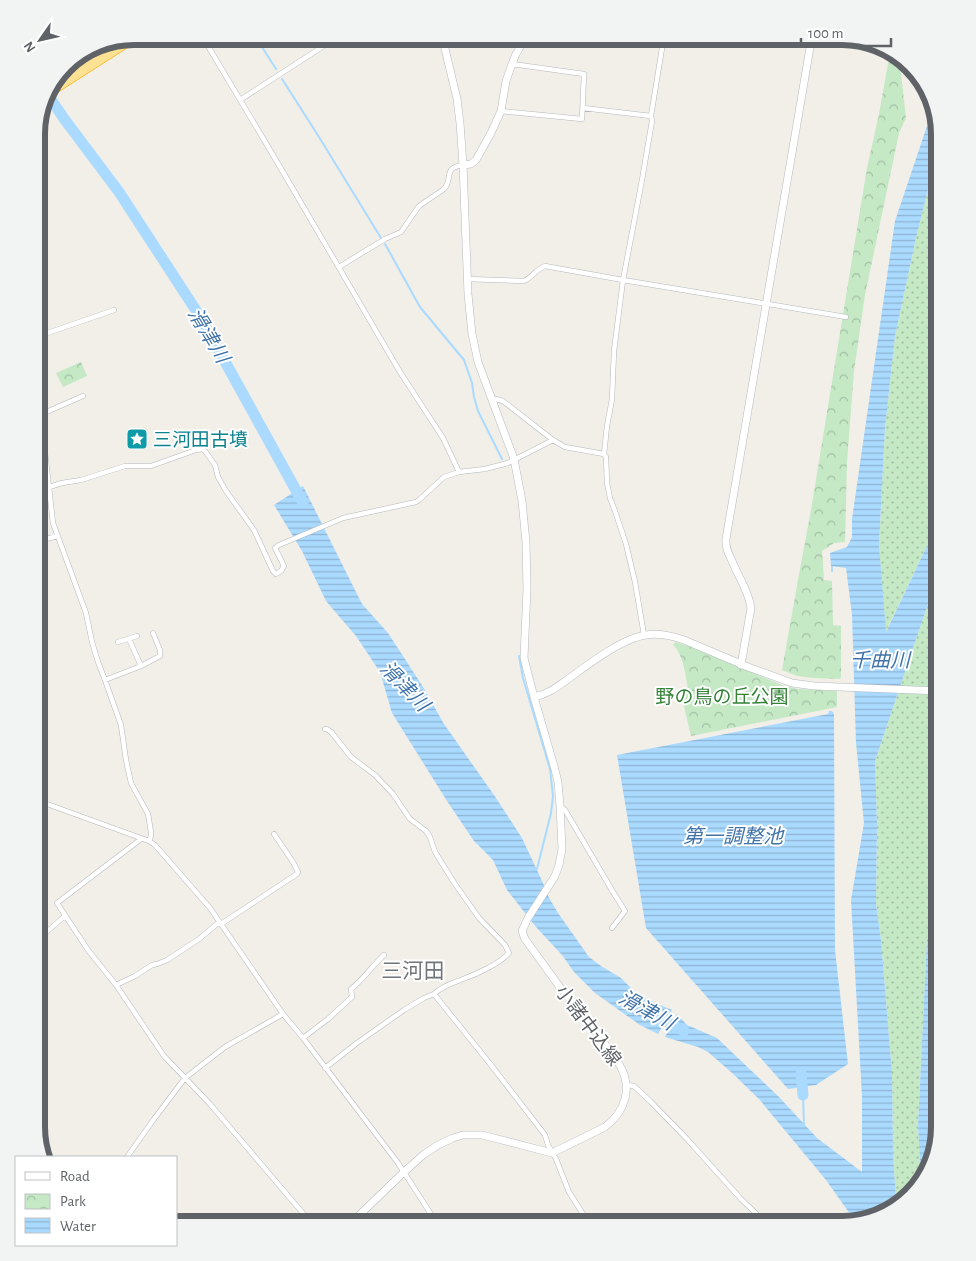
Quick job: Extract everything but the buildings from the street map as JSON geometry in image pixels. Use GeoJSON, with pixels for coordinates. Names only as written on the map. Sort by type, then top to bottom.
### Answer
{"type":"FeatureCollection","features":[{"type":"Feature","properties":{"kind":"highway"},"geometry":{"type":"LineString","coordinates":[[59,86],[122,46]]}},
{"type":"Feature","properties":{"kind":"highway"},"geometry":{"type":"LineString","coordinates":[[80,63],[95,54]]}},
{"type":"Feature","properties":{"kind":"main road"},"geometry":{"type":"LineString","coordinates":[[444,45],[456,99],[462,165],[472,334],[480,368],[514,459],[522,501],[526,542],[527,589],[524,658],[558,782],[560,806]]}},
{"type":"Feature","properties":{"kind":"main road"},"geometry":{"type":"LineString","coordinates":[[462,165],[471,164],[476,160],[491,133],[501,111],[503,95],[512,64],[522,45]]}},
{"type":"Feature","properties":{"kind":"main road"},"geometry":{"type":"LineString","coordinates":[[742,665],[751,608],[745,588],[726,549],[726,539],[810,45]]}},
{"type":"Feature","properties":{"kind":"main road"},"geometry":{"type":"LineString","coordinates":[[534,697],[557,688],[617,646],[630,639],[644,635],[674,637],[792,683],[845,688],[931,691]]}},
{"type":"Feature","properties":{"kind":"main road","name":"小諸中込線"},"geometry":{"type":"LineString","coordinates":[[552,1153],[612,1122],[623,1104],[627,1085],[623,1070],[619,1064],[590,1023],[562,990],[523,934],[523,928],[528,918],[558,871],[561,853],[560,806]]}},
{"type":"Feature","properties":{"kind":"main road"},"geometry":{"type":"LineString","coordinates":[[358,1216],[430,1149],[445,1141],[463,1135],[482,1135],[552,1153]]}},
{"type":"Feature","properties":{"kind":"street"},"geometry":{"type":"LineString","coordinates":[[207,45],[400,372],[447,444],[459,472]]}},
{"type":"Feature","properties":{"kind":"street"},"geometry":{"type":"LineString","coordinates":[[240,100],[325,45]]}},
{"type":"Feature","properties":{"kind":"street"},"geometry":{"type":"LineString","coordinates":[[644,635],[626,544],[610,498],[607,483],[606,457],[604,454],[612,399],[614,351],[623,280],[642,180],[652,120],[650,116],[662,45]]}},
{"type":"Feature","properties":{"kind":"street"},"geometry":{"type":"LineString","coordinates":[[501,111],[582,118],[584,74],[512,64]]}},
{"type":"Feature","properties":{"kind":"street"},"geometry":{"type":"LineString","coordinates":[[583,108],[650,116]]}},
{"type":"Feature","properties":{"kind":"street"},"geometry":{"type":"LineString","coordinates":[[339,267],[385,239],[401,232],[419,206],[447,186],[451,169],[462,165]]}},
{"type":"Feature","properties":{"kind":"street"},"geometry":{"type":"LineString","coordinates":[[468,279],[524,281],[545,266],[846,317]]}},
{"type":"Feature","properties":{"kind":"street"},"geometry":{"type":"LineString","coordinates":[[45,334],[114,310]]}},
{"type":"Feature","properties":{"kind":"street"},"geometry":{"type":"LineString","coordinates":[[45,413],[82,396]]}},
{"type":"Feature","properties":{"kind":"street"},"geometry":{"type":"LineString","coordinates":[[492,400],[496,398],[503,400],[553,440],[565,447],[604,454]]}},
{"type":"Feature","properties":{"kind":"street"},"geometry":{"type":"LineString","coordinates":[[45,488],[81,480],[128,465],[150,466],[202,449],[215,465],[218,477],[226,491],[254,530],[276,574],[282,571],[284,566],[275,548],[279,545],[343,518],[416,502],[444,477],[459,472],[486,469],[508,463],[553,440]]}},
{"type":"Feature","properties":{"kind":"street"},"geometry":{"type":"LineString","coordinates":[[45,452],[53,523],[86,613],[98,662],[121,725],[131,782],[150,820],[151,836],[149,841]]}},
{"type":"Feature","properties":{"kind":"street"},"geometry":{"type":"LineString","coordinates":[[45,539],[58,536]]}},
{"type":"Feature","properties":{"kind":"street"},"geometry":{"type":"LineString","coordinates":[[105,680],[141,666],[160,656],[160,650],[153,633]]}},
{"type":"Feature","properties":{"kind":"street"},"geometry":{"type":"LineString","coordinates":[[118,642],[138,636]]}},
{"type":"Feature","properties":{"kind":"street"},"geometry":{"type":"LineString","coordinates":[[130,639],[141,666]]}},
{"type":"Feature","properties":{"kind":"street"},"geometry":{"type":"LineString","coordinates":[[325,729],[332,733],[351,757],[375,775],[393,794],[410,819],[426,831],[435,852],[455,884],[479,918],[499,938],[509,953],[507,956],[471,976],[438,990],[404,1010],[325,1068]]}},
{"type":"Feature","properties":{"kind":"street"},"geometry":{"type":"LineString","coordinates":[[45,804],[149,841],[155,845],[204,901],[283,1014],[404,1172],[432,1216]]}},
{"type":"Feature","properties":{"kind":"street"},"geometry":{"type":"LineString","coordinates":[[560,806],[565,810],[625,911],[612,928]]}},
{"type":"Feature","properties":{"kind":"street"},"geometry":{"type":"LineString","coordinates":[[116,984],[135,976],[152,965],[167,960],[200,939],[217,924],[220,924],[297,874],[298,872],[293,862],[274,834]]}},
{"type":"Feature","properties":{"kind":"street"},"geometry":{"type":"LineString","coordinates":[[141,839],[56,903],[88,950],[116,984],[164,1056],[216,1110],[305,1216]]}},
{"type":"Feature","properties":{"kind":"street"},"geometry":{"type":"LineString","coordinates":[[45,933],[65,916]]}},
{"type":"Feature","properties":{"kind":"street"},"geometry":{"type":"LineString","coordinates":[[303,1038],[352,997],[351,989],[360,982],[384,955]]}},
{"type":"Feature","properties":{"kind":"street"},"geometry":{"type":"LineString","coordinates":[[434,994],[545,1135],[569,1192],[584,1216]]}},
{"type":"Feature","properties":{"kind":"street"},"geometry":{"type":"LineString","coordinates":[[128,1156],[185,1078],[225,1047],[283,1014]]}},
{"type":"Feature","properties":{"kind":"street"},"geometry":{"type":"LineString","coordinates":[[627,1085],[634,1086],[687,1139],[759,1216]]}},
{"type":"Feature","properties":{"kind":"green space"},"geometry":{"type":"Polygon","coordinates":[[[889,58],[900,67],[906,118],[899,133],[865,295],[854,371],[847,462],[845,542],[834,543],[822,551],[824,580],[832,581],[833,625],[841,626],[841,677],[840,679],[797,676],[782,670],[811,510],[867,168],[889,58]]]}},
{"type":"Feature","properties":{"kind":"green space"},"geometry":{"type":"Polygon","coordinates":[[[931,177],[931,537],[885,633],[879,545],[885,428],[895,336],[931,177]]]}},
{"type":"Feature","properties":{"kind":"green space"},"geometry":{"type":"Polygon","coordinates":[[[81,362],[87,376],[63,387],[56,373],[81,362]]]}},
{"type":"Feature","properties":{"kind":"green space"},"geometry":{"type":"Polygon","coordinates":[[[931,595],[931,798],[928,804],[928,844],[931,858],[931,925],[927,939],[918,1125],[920,1169],[909,1186],[896,1198],[893,1155],[892,1073],[881,940],[876,904],[877,825],[875,761],[931,595]]]}},
{"type":"Feature","properties":{"kind":"green space","name":"野の鳥の丘公園"},"geometry":{"type":"Polygon","coordinates":[[[675,642],[782,685],[798,689],[837,691],[837,707],[691,736],[681,694],[688,692],[687,681],[682,660],[673,645],[675,642]]]}},
{"type":"Feature","properties":{"kind":"water","name":"千曲川"},"geometry":{"type":"Polygon","coordinates":[[[929,116],[931,177],[895,336],[885,428],[879,545],[886,632],[931,537],[931,595],[875,761],[877,825],[876,904],[881,940],[892,1073],[893,1155],[896,1198],[876,1209],[851,1215],[826,1180],[759,1099],[731,1072],[708,1052],[665,1037],[677,1014],[687,1025],[717,1038],[779,1097],[817,1138],[862,1172],[862,1096],[851,900],[864,823],[856,743],[852,615],[846,568],[831,566],[830,553],[847,547],[852,537],[852,519],[895,221],[929,116]]]}},
{"type":"Feature","properties":{"kind":"water"},"geometry":{"type":"Polygon","coordinates":[[[303,486],[362,604],[388,633],[423,687],[444,724],[522,838],[549,898],[558,913],[589,957],[621,978],[637,994],[672,1010],[658,1034],[640,1025],[595,993],[574,972],[507,890],[493,860],[474,841],[447,801],[392,713],[380,672],[356,636],[326,601],[302,551],[274,505],[303,486]]]}},
{"type":"Feature","properties":{"kind":"water","name":"第一調整池"},"geometry":{"type":"Polygon","coordinates":[[[829,711],[832,711],[834,714],[835,950],[848,1064],[816,1085],[788,1089],[646,928],[617,755],[828,714],[829,711]]]}},
{"type":"Feature","properties":{"kind":"water"},"geometry":{"type":"Polygon","coordinates":[[[931,798],[931,858],[928,844],[928,804],[931,798]]]}},
{"type":"Feature","properties":{"kind":"water"},"geometry":{"type":"Polygon","coordinates":[[[931,925],[931,1127],[928,1150],[920,1169],[918,1125],[927,939],[931,925]]]}},
{"type":"Feature","properties":{"kind":"waterway"},"geometry":{"type":"LineString","coordinates":[[261,45],[276,69]]}},
{"type":"Feature","properties":{"kind":"waterway"},"geometry":{"type":"LineString","coordinates":[[282,79],[381,238]]}},
{"type":"Feature","properties":{"kind":"waterway","name":"滑津川"},"geometry":{"type":"LineString","coordinates":[[52,101],[119,192],[201,318],[303,503]]}},
{"type":"Feature","properties":{"kind":"waterway"},"geometry":{"type":"LineString","coordinates":[[385,244],[420,307],[464,360],[472,383],[478,411],[502,459]]}},
{"type":"Feature","properties":{"kind":"waterway"},"geometry":{"type":"LineString","coordinates":[[519,656],[523,678],[550,769],[553,796],[551,813],[537,869]]}},
{"type":"Feature","properties":{"kind":"waterway","name":"滑津川"},"geometry":{"type":"LineString","coordinates":[[652,1014],[684,1031]]}},
{"type":"Feature","properties":{"kind":"waterway","name":"第一調整池"},"geometry":{"type":"LineString","coordinates":[[801,1073],[803,1095]]}},
{"type":"Feature","properties":{"kind":"waterway"},"geometry":{"type":"LineString","coordinates":[[803,1095],[804,1126]]}},
{"type":"Feature","properties":{"kind":"place","name":"三河田古墳"},"geometry":{"type":"Point","coordinates":[137,439]}},
{"type":"Feature","properties":{"kind":"district","name":"三河田"},"geometry":{"type":"Point","coordinates":[413,971]}}]}
